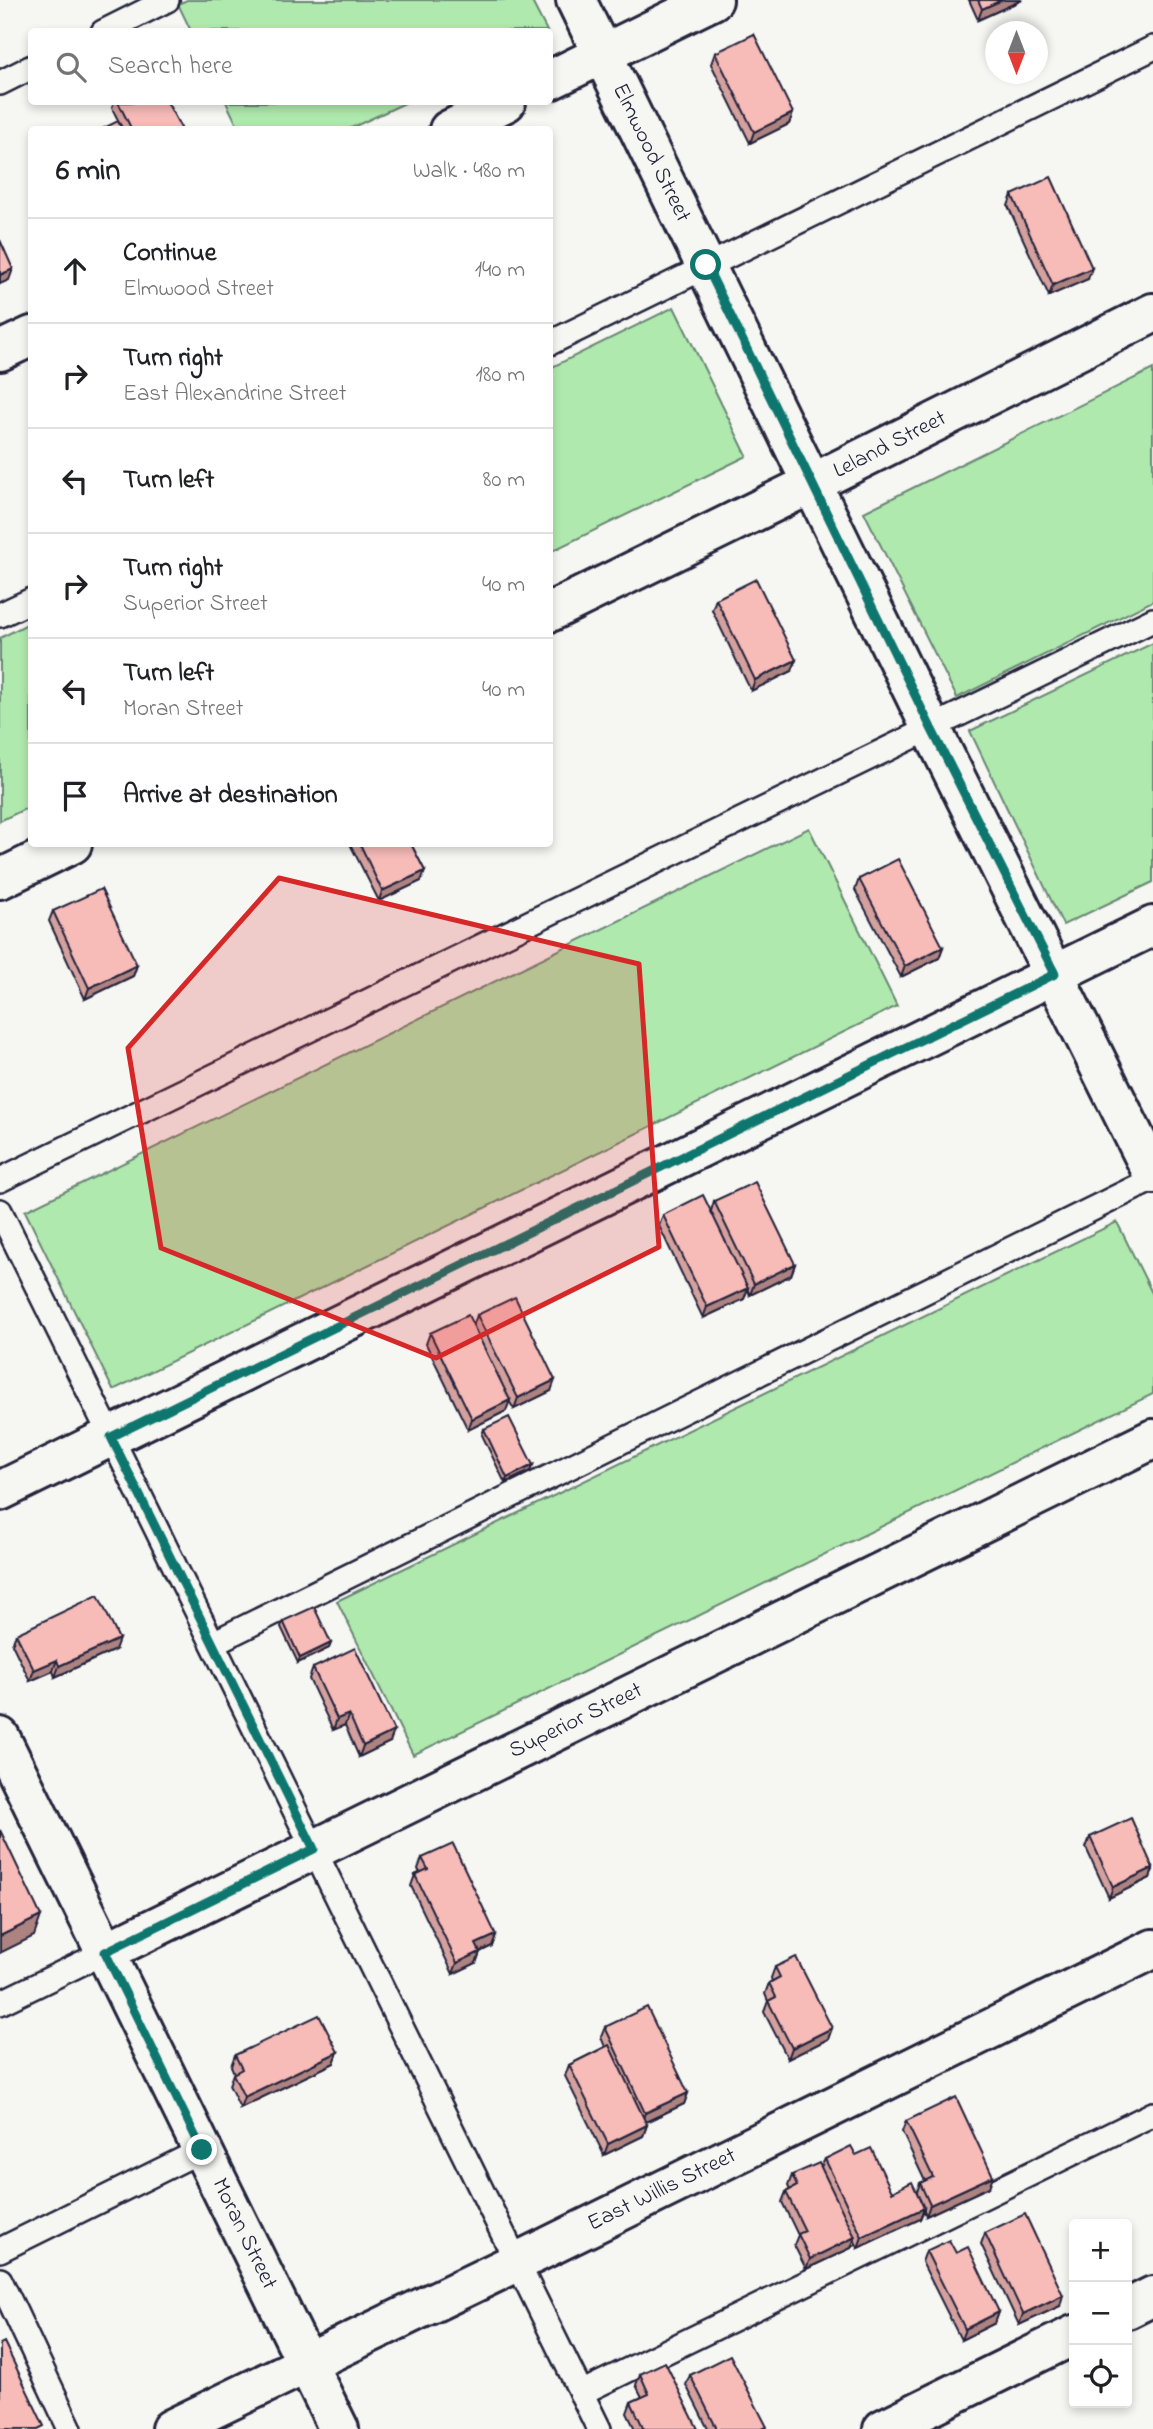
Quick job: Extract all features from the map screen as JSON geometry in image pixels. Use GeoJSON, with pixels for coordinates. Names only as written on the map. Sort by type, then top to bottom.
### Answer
{"type":"FeatureCollection","features":[{"type":"Feature","properties":{"kind":"street","name":"Elmwood Street"},"geometry":{"type":"LineString","coordinates":[[576,0],[1153,1176]]}},
{"type":"Feature","properties":{"kind":"street"},"geometry":{"type":"LineString","coordinates":[[553,78],[713,0]]}},
{"type":"Feature","properties":{"kind":"street"},"geometry":{"type":"LineString","coordinates":[[457,126],[500,105]]}},
{"type":"Feature","properties":{"kind":"street","name":"Leland Street"},"geometry":{"type":"LineString","coordinates":[[553,611],[1153,313]]}},
{"type":"Feature","properties":{"kind":"street"},"geometry":{"type":"LineString","coordinates":[[0,351],[28,338]]}},
{"type":"Feature","properties":{"kind":"street"},"geometry":{"type":"LineString","coordinates":[[0,879],[66,847]]}},
{"type":"Feature","properties":{"kind":"street"},"geometry":{"type":"LineString","coordinates":[[0,1491],[1153,926]]}},
{"type":"Feature","properties":{"kind":"street","name":"Superior Street"},"geometry":{"type":"LineString","coordinates":[[105,1952],[1153,1439]]}},
{"type":"Feature","properties":{"kind":"street","name":"Moran Street"},"geometry":{"type":"LineString","coordinates":[[0,1737],[339,2429]]}},
{"type":"Feature","properties":{"kind":"street","name":"East Willis Street"},"geometry":{"type":"LineString","coordinates":[[171,2429],[1153,1949]]}},
{"type":"Feature","properties":{"kind":"street"},"geometry":{"type":"LineString","coordinates":[[1132,2306],[1153,2296]]}},
{"type":"Feature","properties":{"kind":"street"},"geometry":{"type":"LineString","coordinates":[[883,2429],[1069,2337]]}},
{"type":"Feature","properties":{"kind":"lane"},"geometry":{"type":"LineString","coordinates":[[111,28],[167,0]]}},
{"type":"Feature","properties":{"kind":"lane"},"geometry":{"type":"LineString","coordinates":[[553,342],[1153,48]]}},
{"type":"Feature","properties":{"kind":"lane"},"geometry":{"type":"LineString","coordinates":[[0,83],[28,69]]}},
{"type":"Feature","properties":{"kind":"lane"},"geometry":{"type":"LineString","coordinates":[[0,615],[28,602]]}},
{"type":"Feature","properties":{"kind":"lane"},"geometry":{"type":"LineString","coordinates":[[0,1181],[1153,620]]}},
{"type":"Feature","properties":{"kind":"lane"},"geometry":{"type":"LineString","coordinates":[[213,1643],[1153,1176]]}},
{"type":"Feature","properties":{"kind":"lane"},"geometry":{"type":"LineString","coordinates":[[0,1211],[599,2429]]}},
{"type":"Feature","properties":{"kind":"lane","name":"Superior Street"},"geometry":{"type":"LineString","coordinates":[[0,2003],[105,1952]]}},
{"type":"Feature","properties":{"kind":"lane"},"geometry":{"type":"LineString","coordinates":[[581,2393],[1153,2114]]}},
{"type":"Feature","properties":{"kind":"lane"},"geometry":{"type":"LineString","coordinates":[[0,2250],[202,2150]]}},
{"type":"Feature","properties":{"kind":"lane"},"geometry":{"type":"LineString","coordinates":[[0,2280],[69,2429]]}},
{"type":"Feature","properties":{"kind":"highlighted area"},"geometry":{"type":"Polygon","coordinates":[[[279,878],[639,964],[659,1247],[436,1358],[161,1248],[128,1048],[279,878]]]}},
{"type":"Feature","properties":{"kind":"green space"},"geometry":{"type":"Polygon","coordinates":[[[187,0],[531,0],[545,28],[190,28],[178,4],[187,0]]]}},
{"type":"Feature","properties":{"kind":"green space"},"geometry":{"type":"Polygon","coordinates":[[[227,105],[401,105],[355,126],[238,126],[227,105]]]}},
{"type":"Feature","properties":{"kind":"green space"},"geometry":{"type":"Polygon","coordinates":[[[674,307],[747,456],[553,551],[553,367],[674,307]]]}},
{"type":"Feature","properties":{"kind":"green space"},"geometry":{"type":"Polygon","coordinates":[[[1153,369],[1153,601],[957,698],[864,512],[1153,369]]]}},
{"type":"Feature","properties":{"kind":"green space"},"geometry":{"type":"Polygon","coordinates":[[[28,624],[28,807],[0,821],[0,638],[28,624]]]}},
{"type":"Feature","properties":{"kind":"green space"},"geometry":{"type":"Polygon","coordinates":[[[1153,643],[1153,882],[1063,925],[970,731],[1153,643]]]}},
{"type":"Feature","properties":{"kind":"green space"},"geometry":{"type":"Polygon","coordinates":[[[809,828],[897,1006],[113,1390],[25,1211],[809,828]]]}},
{"type":"Feature","properties":{"kind":"green space"},"geometry":{"type":"Polygon","coordinates":[[[1117,1222],[1153,1295],[1153,1394],[413,1755],[337,1601],[1117,1222]]]}},
{"type":"Feature","properties":{"kind":"building"},"geometry":{"type":"Polygon","coordinates":[[[978,0],[1002,0],[982,9],[978,0]]]}},
{"type":"Feature","properties":{"kind":"building"},"geometry":{"type":"Polygon","coordinates":[[[754,34],[793,113],[754,132],[715,53],[754,34]]]}},
{"type":"Feature","properties":{"kind":"building"},"geometry":{"type":"Polygon","coordinates":[[[120,105],[169,105],[180,126],[130,126],[120,105]]]}},
{"type":"Feature","properties":{"kind":"building"},"geometry":{"type":"Polygon","coordinates":[[[1051,177],[1092,268],[1053,285],[1012,195],[1051,177]]]}},
{"type":"Feature","properties":{"kind":"building"},"geometry":{"type":"Polygon","coordinates":[[[0,240],[13,269],[0,275],[0,240]]]}},
{"type":"Feature","properties":{"kind":"building"},"geometry":{"type":"Polygon","coordinates":[[[756,579],[796,660],[755,680],[716,599],[756,579]]]}},
{"type":"Feature","properties":{"kind":"building"},"geometry":{"type":"Polygon","coordinates":[[[361,847],[413,847],[425,871],[382,891],[361,847]]]}},
{"type":"Feature","properties":{"kind":"building"},"geometry":{"type":"Polygon","coordinates":[[[898,859],[943,947],[905,966],[859,879],[898,859]]]}},
{"type":"Feature","properties":{"kind":"building"},"geometry":{"type":"Polygon","coordinates":[[[101,889],[137,965],[89,988],[53,911],[101,889]]]}},
{"type":"Feature","properties":{"kind":"building"},"geometry":{"type":"Polygon","coordinates":[[[755,1182],[795,1264],[754,1284],[714,1201],[755,1182]]]}},
{"type":"Feature","properties":{"kind":"building"},"geometry":{"type":"Polygon","coordinates":[[[703,1195],[748,1288],[707,1307],[663,1215],[703,1195]]]}},
{"type":"Feature","properties":{"kind":"building"},"geometry":{"type":"Polygon","coordinates":[[[515,1297],[555,1380],[518,1398],[477,1315],[515,1297]]]}},
{"type":"Feature","properties":{"kind":"building"},"geometry":{"type":"Polygon","coordinates":[[[468,1315],[510,1400],[472,1419],[430,1333],[468,1315]]]}},
{"type":"Feature","properties":{"kind":"building"},"geometry":{"type":"Polygon","coordinates":[[[509,1417],[533,1465],[507,1478],[484,1429],[509,1417]]]}},
{"type":"Feature","properties":{"kind":"building"},"geometry":{"type":"Polygon","coordinates":[[[98,1595],[119,1639],[59,1666],[57,1660],[34,1670],[16,1634],[98,1595]]]}},
{"type":"Feature","properties":{"kind":"building"},"geometry":{"type":"Polygon","coordinates":[[[314,1607],[331,1643],[300,1658],[283,1621],[314,1607]]]}},
{"type":"Feature","properties":{"kind":"building"},"geometry":{"type":"Polygon","coordinates":[[[355,1648],[394,1731],[363,1746],[349,1714],[337,1719],[313,1668],[355,1648]]]}},
{"type":"Feature","properties":{"kind":"building"},"geometry":{"type":"Polygon","coordinates":[[[1131,1818],[1153,1868],[1113,1887],[1090,1837],[1131,1818]]]}},
{"type":"Feature","properties":{"kind":"building"},"geometry":{"type":"Polygon","coordinates":[[[0,1830],[41,1916],[0,1936],[0,1830]]]}},
{"type":"Feature","properties":{"kind":"building"},"geometry":{"type":"Polygon","coordinates":[[[453,1844],[496,1935],[476,1944],[480,1952],[457,1963],[415,1875],[428,1869],[422,1858],[453,1844]]]}},
{"type":"Feature","properties":{"kind":"building"},"geometry":{"type":"Polygon","coordinates":[[[796,1957],[832,2028],[792,2048],[768,2001],[776,1997],[769,1983],[780,1977],[775,1967],[796,1957]]]}},
{"type":"Feature","properties":{"kind":"building"},"geometry":{"type":"Polygon","coordinates":[[[647,2007],[688,2093],[645,2113],[605,2027],[647,2007]]]}},
{"type":"Feature","properties":{"kind":"building"},"geometry":{"type":"Polygon","coordinates":[[[319,2015],[338,2052],[244,2097],[233,2074],[242,2069],[235,2055],[319,2015]]]}},
{"type":"Feature","properties":{"kind":"building"},"geometry":{"type":"Polygon","coordinates":[[[609,2045],[647,2125],[608,2144],[569,2065],[609,2045]]]}},
{"type":"Feature","properties":{"kind":"building"},"geometry":{"type":"Polygon","coordinates":[[[956,2097],[993,2176],[930,2205],[920,2183],[933,2177],[906,2121],[956,2097]]]}},
{"type":"Feature","properties":{"kind":"building"},"geometry":{"type":"Polygon","coordinates":[[[851,2146],[856,2155],[871,2148],[892,2192],[912,2182],[924,2208],[862,2237],[825,2159],[851,2146]]]}},
{"type":"Feature","properties":{"kind":"building"},"geometry":{"type":"Polygon","coordinates":[[[819,2163],[855,2237],[810,2259],[798,2234],[805,2231],[786,2192],[797,2186],[792,2175],[819,2163]]]}},
{"type":"Feature","properties":{"kind":"building"},"geometry":{"type":"Polygon","coordinates":[[[1025,2214],[1063,2295],[1023,2314],[985,2233],[1025,2214]]]}},
{"type":"Feature","properties":{"kind":"building"},"geometry":{"type":"Polygon","coordinates":[[[949,2240],[956,2253],[968,2247],[999,2312],[965,2329],[926,2251],[949,2240]]]}},
{"type":"Feature","properties":{"kind":"building"},"geometry":{"type":"Polygon","coordinates":[[[4,2342],[44,2426],[38,2429],[0,2429],[0,2344],[4,2342]]]}},
{"type":"Feature","properties":{"kind":"building"},"geometry":{"type":"Polygon","coordinates":[[[730,2355],[767,2427],[717,2429],[690,2375],[730,2355]]]}},
{"type":"Feature","properties":{"kind":"building"},"geometry":{"type":"Polygon","coordinates":[[[665,2362],[698,2429],[644,2429],[631,2402],[649,2394],[640,2374],[665,2362]]]}},
{"type":"Feature","properties":{"kind":"route"},"geometry":{"type":"LineString","coordinates":[[202,2150],[105,1952],[314,1849],[111,1437],[1055,974],[931,728],[706,265]]}}]}
